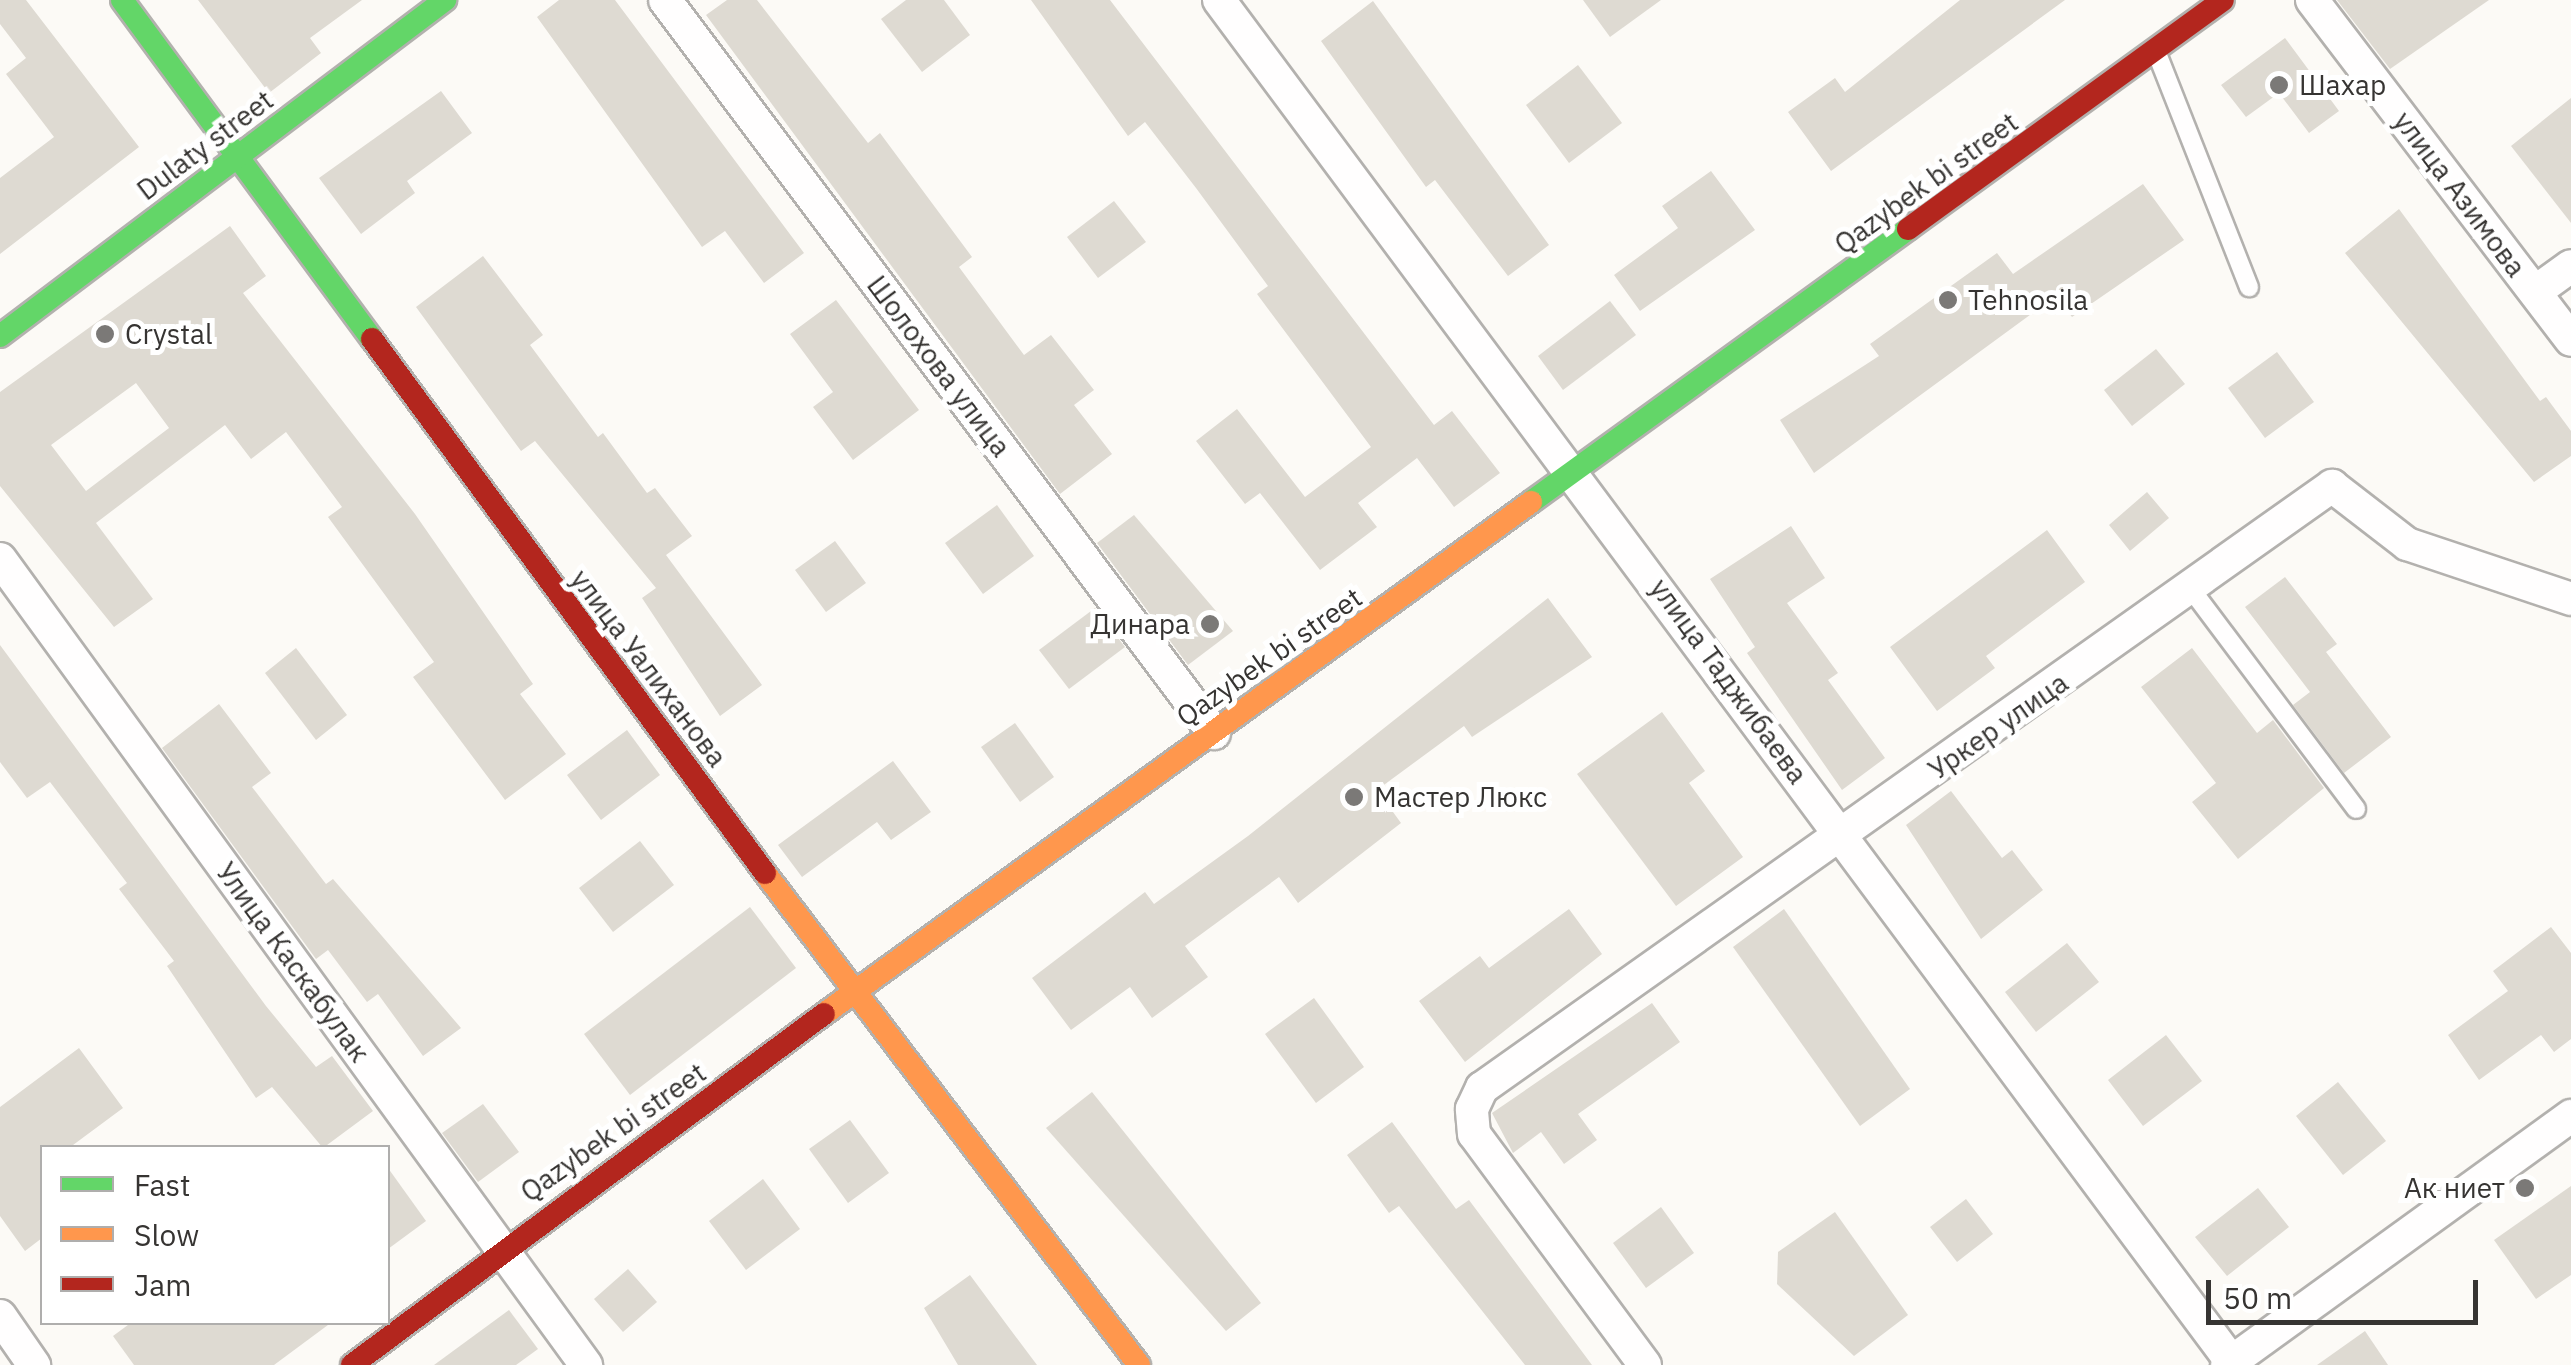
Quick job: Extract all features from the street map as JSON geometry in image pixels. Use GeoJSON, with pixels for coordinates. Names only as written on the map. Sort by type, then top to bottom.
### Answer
{"type":"FeatureCollection","features":[{"type":"Feature","properties":{"kind":"main road","name":"улица Уалиханова"},"geometry":{"type":"LineString","coordinates":[[122,0],[234,160],[856,996],[1139,1365]]}},
{"type":"Feature","properties":{"kind":"main road","name":"Dulaty street"},"geometry":{"type":"LineString","coordinates":[[0,336],[446,0]]}},
{"type":"Feature","properties":{"kind":"main road","name":"Qazybek bi street"},"geometry":{"type":"LineString","coordinates":[[352,1365],[501,1248],[1577,476],[2223,0]]}},
{"type":"Feature","properties":{"kind":"street","name":"Шолохова улица"},"geometry":{"type":"LineString","coordinates":[[665,0],[1214,733]]}},
{"type":"Feature","properties":{"kind":"street","name":"улица Таджибаева"},"geometry":{"type":"LineString","coordinates":[[1219,0],[1577,476],[2231,1364]]}},
{"type":"Feature","properties":{"kind":"street","name":"улица Азимова"},"geometry":{"type":"LineString","coordinates":[[2312,0],[2571,340]]}},
{"type":"Feature","properties":{"kind":"street"},"geometry":{"type":"LineString","coordinates":[[2535,292],[2571,266]]}},
{"type":"Feature","properties":{"kind":"street","name":"Уркер улица"},"geometry":{"type":"LineString","coordinates":[[1645,1365],[1474,1134],[1472,1109],[1482,1088],[2332,486],[2407,544],[2571,599]]}},
{"type":"Feature","properties":{"kind":"street","name":"Улица Каскабулак"},"geometry":{"type":"LineString","coordinates":[[0,560],[586,1365]]}},
{"type":"Feature","properties":{"kind":"street"},"geometry":{"type":"LineString","coordinates":[[2231,1364],[2571,1116]]}},
{"type":"Feature","properties":{"kind":"street"},"geometry":{"type":"LineString","coordinates":[[0,1316],[34,1365]]}},
{"type":"Feature","properties":{"kind":"lane"},"geometry":{"type":"LineString","coordinates":[[2156,50],[2249,287]]}},
{"type":"Feature","properties":{"kind":"lane"},"geometry":{"type":"LineString","coordinates":[[2191,589],[2356,809]]}},
{"type":"Feature","properties":{"kind":"building"},"geometry":{"type":"Polygon","coordinates":[[[0,0],[26,0],[139,147],[0,254],[0,178],[54,137],[6,74],[26,58],[0,24],[0,0]]]}},
{"type":"Feature","properties":{"kind":"building"},"geometry":{"type":"Polygon","coordinates":[[[198,0],[362,0],[310,38],[321,53],[269,93],[198,0]]]}},
{"type":"Feature","properties":{"kind":"building"},"geometry":{"type":"Polygon","coordinates":[[[559,0],[615,0],[804,253],[764,283],[725,231],[702,247],[537,17],[559,0]]]}},
{"type":"Feature","properties":{"kind":"building"},"geometry":{"type":"Polygon","coordinates":[[[727,0],[757,0],[868,143],[880,133],[972,257],[959,267],[1024,355],[1051,335],[1094,390],[1074,405],[1112,454],[1060,494],[706,15],[727,0]]]}},
{"type":"Feature","properties":{"kind":"building"},"geometry":{"type":"Polygon","coordinates":[[[906,0],[944,0],[970,35],[922,72],[881,19],[906,0]]]}},
{"type":"Feature","properties":{"kind":"building"},"geometry":{"type":"Polygon","coordinates":[[[1031,0],[1110,0],[1434,425],[1452,411],[1500,473],[1454,507],[1417,458],[1358,503],[1377,527],[1320,570],[1260,493],[1245,504],[1196,441],[1237,409],[1305,497],[1371,447],[1257,294],[1268,286],[1196,188],[1145,122],[1128,136],[1031,0]]]}},
{"type":"Feature","properties":{"kind":"building"},"geometry":{"type":"Polygon","coordinates":[[[1583,0],[1661,0],[1610,37],[1583,0]]]}},
{"type":"Feature","properties":{"kind":"building"},"geometry":{"type":"Polygon","coordinates":[[[1960,0],[2065,0],[1831,171],[1788,112],[1835,78],[1845,92],[1960,0]]]}},
{"type":"Feature","properties":{"kind":"building"},"geometry":{"type":"Polygon","coordinates":[[[2337,0],[2489,0],[2390,69],[2337,0]]]}},
{"type":"Feature","properties":{"kind":"building"},"geometry":{"type":"Polygon","coordinates":[[[1373,1],[1549,245],[1508,276],[1435,180],[1426,187],[1321,41],[1373,1]]]}},
{"type":"Feature","properties":{"kind":"building"},"geometry":{"type":"Polygon","coordinates":[[[2285,38],[2339,111],[2309,133],[2279,93],[2246,117],[2221,85],[2285,38]]]}},
{"type":"Feature","properties":{"kind":"building"},"geometry":{"type":"Polygon","coordinates":[[[1578,65],[1622,123],[1569,163],[1526,105],[1578,65]]]}},
{"type":"Feature","properties":{"kind":"building"},"geometry":{"type":"Polygon","coordinates":[[[441,91],[472,133],[407,181],[415,193],[361,234],[319,178],[441,91]]]}},
{"type":"Feature","properties":{"kind":"building"},"geometry":{"type":"Polygon","coordinates":[[[2571,98],[2571,223],[2511,146],[2571,98]]]}},
{"type":"Feature","properties":{"kind":"building"},"geometry":{"type":"Polygon","coordinates":[[[1711,171],[1755,230],[1640,311],[1614,275],[1678,228],[1662,206],[1711,171]]]}},
{"type":"Feature","properties":{"kind":"building"},"geometry":{"type":"Polygon","coordinates":[[[2143,184],[2184,240],[2072,317],[2056,296],[1814,473],[1780,420],[1879,356],[1870,344],[1997,253],[2013,274],[2143,184]]]}},
{"type":"Feature","properties":{"kind":"building"},"geometry":{"type":"Polygon","coordinates":[[[1114,201],[1146,242],[1098,278],[1067,237],[1114,201]]]}},
{"type":"Feature","properties":{"kind":"building"},"geometry":{"type":"Polygon","coordinates":[[[2399,209],[2540,401],[2546,397],[2571,431],[2571,456],[2534,482],[2345,253],[2399,209]]]}},
{"type":"Feature","properties":{"kind":"building"},"geometry":{"type":"Polygon","coordinates":[[[230,226],[266,276],[243,293],[415,514],[533,684],[520,694],[566,754],[505,800],[413,677],[434,662],[328,517],[342,507],[286,432],[251,459],[225,425],[96,523],[153,599],[114,627],[0,486],[0,392],[230,226]],[[136,383],[51,445],[86,491],[169,428],[136,383]]]}},
{"type":"Feature","properties":{"kind":"building"},"geometry":{"type":"Polygon","coordinates":[[[483,256],[543,335],[530,345],[598,437],[603,433],[647,493],[655,488],[692,536],[666,555],[762,685],[720,716],[642,598],[656,588],[535,441],[521,451],[416,307],[483,256]]]}},
{"type":"Feature","properties":{"kind":"building"},"geometry":{"type":"Polygon","coordinates":[[[836,300],[919,410],[853,460],[813,407],[833,392],[790,334],[836,300]]]}},
{"type":"Feature","properties":{"kind":"building"},"geometry":{"type":"Polygon","coordinates":[[[1610,301],[1636,335],[1563,390],[1538,356],[1610,301]]]}},
{"type":"Feature","properties":{"kind":"building"},"geometry":{"type":"Polygon","coordinates":[[[2156,349],[2185,384],[2132,426],[2104,390],[2156,349]]]}},
{"type":"Feature","properties":{"kind":"building"},"geometry":{"type":"Polygon","coordinates":[[[2277,352],[2314,402],[2265,438],[2228,388],[2277,352]]]}},
{"type":"Feature","properties":{"kind":"building"},"geometry":{"type":"Polygon","coordinates":[[[2147,492],[2169,518],[2130,551],[2109,525],[2147,492]]]}},
{"type":"Feature","properties":{"kind":"building"},"geometry":{"type":"Polygon","coordinates":[[[997,505],[1034,556],[983,594],[945,543],[997,505]]]}},
{"type":"Feature","properties":{"kind":"building"},"geometry":{"type":"Polygon","coordinates":[[[1134,515],[1233,631],[1188,665],[1097,543],[1134,515]]]}},
{"type":"Feature","properties":{"kind":"building"},"geometry":{"type":"Polygon","coordinates":[[[1791,526],[1825,578],[1787,603],[1838,673],[1828,680],[1885,758],[1842,790],[1747,653],[1755,647],[1710,579],[1791,526]]]}},
{"type":"Feature","properties":{"kind":"building"},"geometry":{"type":"Polygon","coordinates":[[[2047,530],[2085,582],[1986,656],[1995,668],[1937,711],[1890,647],[2047,530]]]}},
{"type":"Feature","properties":{"kind":"building"},"geometry":{"type":"Polygon","coordinates":[[[835,541],[866,583],[826,612],[795,570],[835,541]]]}},
{"type":"Feature","properties":{"kind":"building"},"geometry":{"type":"Polygon","coordinates":[[[2285,577],[2337,644],[2326,652],[2391,737],[2344,773],[2293,705],[2310,692],[2245,607],[2285,577]]]}},
{"type":"Feature","properties":{"kind":"building"},"geometry":{"type":"Polygon","coordinates":[[[1548,598],[1592,657],[1472,737],[1464,726],[1377,790],[1401,823],[1298,903],[1279,877],[1185,946],[1208,977],[1152,1018],[1130,987],[1071,1030],[1032,978],[1145,892],[1154,904],[1248,836],[1548,598]]]}},
{"type":"Feature","properties":{"kind":"building"},"geometry":{"type":"Polygon","coordinates":[[[1095,608],[1125,647],[1069,689],[1039,650],[1095,608]]]}},
{"type":"Feature","properties":{"kind":"building"},"geometry":{"type":"Polygon","coordinates":[[[0,645],[266,1006],[316,1067],[332,1056],[373,1111],[327,1145],[320,1145],[272,1087],[256,1098],[167,966],[174,961],[119,889],[127,883],[50,782],[27,798],[0,762],[0,645]]]}},
{"type":"Feature","properties":{"kind":"building"},"geometry":{"type":"Polygon","coordinates":[[[296,648],[347,715],[316,740],[265,673],[296,648]]]}},
{"type":"Feature","properties":{"kind":"building"},"geometry":{"type":"Polygon","coordinates":[[[2192,648],[2257,733],[2273,720],[2324,788],[2238,859],[2192,802],[2216,783],[2141,687],[2192,648]]]}},
{"type":"Feature","properties":{"kind":"building"},"geometry":{"type":"Polygon","coordinates":[[[219,704],[271,773],[252,787],[326,884],[333,879],[461,1028],[423,1056],[378,994],[367,1002],[328,950],[316,959],[162,748],[219,704]]]}},
{"type":"Feature","properties":{"kind":"building"},"geometry":{"type":"Polygon","coordinates":[[[1662,712],[1705,771],[1689,783],[1743,857],[1676,906],[1577,774],[1662,712]]]}},
{"type":"Feature","properties":{"kind":"building"},"geometry":{"type":"Polygon","coordinates":[[[1015,723],[1054,777],[1020,802],[981,747],[1015,723]]]}},
{"type":"Feature","properties":{"kind":"building"},"geometry":{"type":"Polygon","coordinates":[[[627,730],[660,775],[601,820],[567,775],[627,730]]]}},
{"type":"Feature","properties":{"kind":"building"},"geometry":{"type":"Polygon","coordinates":[[[893,761],[931,812],[891,840],[877,822],[802,877],[778,845],[893,761]]]}},
{"type":"Feature","properties":{"kind":"building"},"geometry":{"type":"Polygon","coordinates":[[[1951,791],[2002,858],[2012,850],[2043,890],[1981,939],[1906,825],[1951,791]]]}},
{"type":"Feature","properties":{"kind":"building"},"geometry":{"type":"Polygon","coordinates":[[[640,841],[674,885],[613,932],[579,888],[640,841]]]}},
{"type":"Feature","properties":{"kind":"building"},"geometry":{"type":"Polygon","coordinates":[[[750,907],[796,968],[630,1095],[584,1034],[750,907]]]}},
{"type":"Feature","properties":{"kind":"building"},"geometry":{"type":"Polygon","coordinates":[[[1569,909],[1602,954],[1465,1062],[1419,1001],[1480,956],[1489,968],[1569,909]]]}},
{"type":"Feature","properties":{"kind":"building"},"geometry":{"type":"Polygon","coordinates":[[[1784,909],[1910,1089],[1860,1126],[1733,947],[1784,909]]]}},
{"type":"Feature","properties":{"kind":"building"},"geometry":{"type":"Polygon","coordinates":[[[2551,927],[2571,953],[2571,1039],[2554,1052],[2541,1035],[2479,1080],[2448,1035],[2508,991],[2493,971],[2551,927]]]}},
{"type":"Feature","properties":{"kind":"building"},"geometry":{"type":"Polygon","coordinates":[[[2067,943],[2099,982],[2036,1032],[2005,992],[2067,943]]]}},
{"type":"Feature","properties":{"kind":"building"},"geometry":{"type":"Polygon","coordinates":[[[1314,998],[1364,1067],[1316,1103],[1265,1034],[1314,998]]]}},
{"type":"Feature","properties":{"kind":"building"},"geometry":{"type":"Polygon","coordinates":[[[1652,1003],[1680,1042],[1578,1114],[1597,1140],[1564,1164],[1541,1132],[1513,1153],[1492,1113],[1652,1003]]]}},
{"type":"Feature","properties":{"kind":"building"},"geometry":{"type":"Polygon","coordinates":[[[2166,1035],[2202,1081],[2143,1126],[2108,1080],[2166,1035]]]}},
{"type":"Feature","properties":{"kind":"building"},"geometry":{"type":"Polygon","coordinates":[[[79,1048],[123,1108],[73,1145],[40,1145],[40,1240],[25,1251],[0,1216],[0,1107],[79,1048]]]}},
{"type":"Feature","properties":{"kind":"building"},"geometry":{"type":"Polygon","coordinates":[[[2338,1082],[2386,1141],[2343,1175],[2296,1116],[2338,1082]]]}},
{"type":"Feature","properties":{"kind":"building"},"geometry":{"type":"Polygon","coordinates":[[[1092,1092],[1261,1303],[1226,1331],[1046,1128],[1092,1092]]]}},
{"type":"Feature","properties":{"kind":"building"},"geometry":{"type":"Polygon","coordinates":[[[483,1104],[519,1152],[478,1182],[442,1133],[483,1104]]]}},
{"type":"Feature","properties":{"kind":"building"},"geometry":{"type":"Polygon","coordinates":[[[850,1120],[889,1173],[848,1203],[809,1149],[850,1120]]]}},
{"type":"Feature","properties":{"kind":"building"},"geometry":{"type":"Polygon","coordinates":[[[1392,1122],[1456,1209],[1469,1200],[1592,1365],[1525,1365],[1399,1206],[1389,1213],[1347,1155],[1392,1122]]]}},
{"type":"Feature","properties":{"kind":"building"},"geometry":{"type":"Polygon","coordinates":[[[390,1171],[426,1221],[390,1248],[390,1171]]]}},
{"type":"Feature","properties":{"kind":"building"},"geometry":{"type":"Polygon","coordinates":[[[763,1179],[800,1229],[746,1270],[709,1221],[763,1179]]]}},
{"type":"Feature","properties":{"kind":"building"},"geometry":{"type":"Polygon","coordinates":[[[2571,1186],[2571,1275],[2536,1299],[2494,1240],[2571,1186]]]}},
{"type":"Feature","properties":{"kind":"building"},"geometry":{"type":"Polygon","coordinates":[[[2258,1188],[2289,1227],[2227,1276],[2195,1237],[2258,1188]]]}},
{"type":"Feature","properties":{"kind":"building"},"geometry":{"type":"Polygon","coordinates":[[[1966,1199],[1993,1234],[1957,1262],[1930,1227],[1966,1199]]]}},
{"type":"Feature","properties":{"kind":"building"},"geometry":{"type":"Polygon","coordinates":[[[1661,1207],[1694,1253],[1646,1288],[1613,1243],[1661,1207]]]}},
{"type":"Feature","properties":{"kind":"building"},"geometry":{"type":"Polygon","coordinates":[[[1835,1212],[1908,1315],[1854,1356],[1777,1284],[1778,1252],[1835,1212]]]}},
{"type":"Feature","properties":{"kind":"building"},"geometry":{"type":"Polygon","coordinates":[[[628,1269],[657,1302],[623,1332],[594,1299],[628,1269]]]}},
{"type":"Feature","properties":{"kind":"building"},"geometry":{"type":"Polygon","coordinates":[[[970,1275],[1037,1365],[958,1365],[924,1308],[970,1275]]]}},
{"type":"Feature","properties":{"kind":"building"},"geometry":{"type":"Polygon","coordinates":[[[509,1310],[538,1349],[516,1365],[434,1365],[509,1310]]]}},
{"type":"Feature","properties":{"kind":"building"},"geometry":{"type":"Polygon","coordinates":[[[128,1325],[328,1325],[274,1365],[134,1365],[113,1336],[128,1325]]]}},
{"type":"Feature","properties":{"kind":"building"},"geometry":{"type":"Polygon","coordinates":[[[2365,1331],[2388,1365],[2317,1365],[2365,1331]]]}},
{"type":"Feature","properties":{"kind":"traffic: fast"},"geometry":{"type":"LineString","coordinates":[[122,0],[372,339]]}},
{"type":"Feature","properties":{"kind":"traffic: fast"},"geometry":{"type":"LineString","coordinates":[[0,336],[445,0]]}},
{"type":"Feature","properties":{"kind":"traffic: fast"},"geometry":{"type":"LineString","coordinates":[[1531,502],[1908,229]]}},
{"type":"Feature","properties":{"kind":"traffic: slow"},"geometry":{"type":"LineString","coordinates":[[824,1014],[1531,502]]}},
{"type":"Feature","properties":{"kind":"traffic: slow"},"geometry":{"type":"LineString","coordinates":[[765,873],[1139,1365]]}},
{"type":"Feature","properties":{"kind":"traffic: jam"},"geometry":{"type":"LineString","coordinates":[[1908,229],[2223,0]]}},
{"type":"Feature","properties":{"kind":"traffic: jam"},"geometry":{"type":"LineString","coordinates":[[372,339],[765,873]]}},
{"type":"Feature","properties":{"kind":"traffic: jam"},"geometry":{"type":"LineString","coordinates":[[352,1365],[824,1014]]}},
{"type":"Feature","properties":{"kind":"place","name":"Шахар"},"geometry":{"type":"Point","coordinates":[2279,85]}},
{"type":"Feature","properties":{"kind":"place","name":"Tehnosila"},"geometry":{"type":"Point","coordinates":[1948,300]}},
{"type":"Feature","properties":{"kind":"place","name":"Crystal"},"geometry":{"type":"Point","coordinates":[105,334]}},
{"type":"Feature","properties":{"kind":"place","name":"Динара"},"geometry":{"type":"Point","coordinates":[1210,624]}},
{"type":"Feature","properties":{"kind":"place","name":"Мастер Люкс"},"geometry":{"type":"Point","coordinates":[1354,797]}},
{"type":"Feature","properties":{"kind":"place","name":"Ак ниет"},"geometry":{"type":"Point","coordinates":[2525,1188]}}]}
